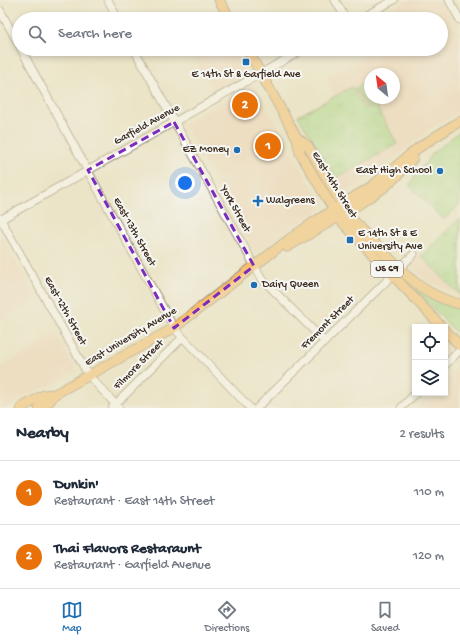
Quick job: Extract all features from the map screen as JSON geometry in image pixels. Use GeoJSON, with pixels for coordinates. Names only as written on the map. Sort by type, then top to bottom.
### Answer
{"type":"FeatureCollection","features":[{"type":"Feature","properties":{"kind":"main road"},"geometry":{"type":"LineString","coordinates":[[219,0],[226,12]]}},
{"type":"Feature","properties":{"kind":"main road","name":"East 14th Street"},"geometry":{"type":"LineString","coordinates":[[251,56],[297,138],[300,154],[336,213],[344,224],[396,272]]}},
{"type":"Feature","properties":{"kind":"main road","name":"East University Avenue"},"geometry":{"type":"LineString","coordinates":[[21,408],[44,395],[55,394],[174,328],[254,266],[336,213],[382,189],[398,175],[434,138],[460,121]]}},
{"type":"Feature","properties":{"kind":"main road","name":"East 14th Street"},"geometry":{"type":"LineString","coordinates":[[297,138],[308,146],[350,218],[439,324]]}},
{"type":"Feature","properties":{"kind":"main road","name":"US 69"},"geometry":{"type":"LineString","coordinates":[[396,272],[439,297],[460,304]]}},
{"type":"Feature","properties":{"kind":"main road"},"geometry":{"type":"LineString","coordinates":[[448,333],[460,346]]}},
{"type":"Feature","properties":{"kind":"main road","name":"East University Avenue"},"geometry":{"type":"LineString","coordinates":[[39,408],[49,402],[55,394]]}},
{"type":"Feature","properties":{"kind":"street"},"geometry":{"type":"LineString","coordinates":[[108,0],[114,12]]}},
{"type":"Feature","properties":{"kind":"street"},"geometry":{"type":"LineString","coordinates":[[335,0],[342,12]]}},
{"type":"Feature","properties":{"kind":"street"},"geometry":{"type":"LineString","coordinates":[[372,12],[394,0]]}},
{"type":"Feature","properties":{"kind":"street"},"geometry":{"type":"LineString","coordinates":[[449,0],[460,20]]}},
{"type":"Feature","properties":{"kind":"street"},"geometry":{"type":"LineString","coordinates":[[0,10],[12,32]]}},
{"type":"Feature","properties":{"kind":"street","name":"East 13th Street"},"geometry":{"type":"LineString","coordinates":[[25,56],[174,328],[250,408]]}},
{"type":"Feature","properties":{"kind":"street","name":"York Street"},"geometry":{"type":"LineString","coordinates":[[138,56],[262,280],[325,342]]}},
{"type":"Feature","properties":{"kind":"street","name":"Garfield Avenue"},"geometry":{"type":"LineString","coordinates":[[0,219],[291,56]]}},
{"type":"Feature","properties":{"kind":"street","name":"East 12th Street"},"geometry":{"type":"LineString","coordinates":[[0,219],[89,376],[116,407]]}},
{"type":"Feature","properties":{"kind":"street","name":"Fremont Street"},"geometry":{"type":"LineString","coordinates":[[257,408],[414,254]]}},
{"type":"Feature","properties":{"kind":"street","name":"Filmore Street"},"geometry":{"type":"LineString","coordinates":[[116,407],[182,338]]}},
{"type":"Feature","properties":{"kind":"street"},"geometry":{"type":"LineString","coordinates":[[448,362],[460,350]]}},
{"type":"Feature","properties":{"kind":"street"},"geometry":{"type":"LineString","coordinates":[[401,408],[413,396]]}},
{"type":"Feature","properties":{"kind":"highlighted area"},"geometry":{"type":"Polygon","coordinates":[[[174,122],[254,266],[174,328],[88,170],[174,122]]]}},
{"type":"Feature","properties":{"kind":"shaded area"},"geometry":{"type":"Polygon","coordinates":[[[407,0],[439,0],[445,12],[386,12],[407,0]]]}},
{"type":"Feature","properties":{"kind":"shaded area"},"geometry":{"type":"Polygon","coordinates":[[[211,8],[213,12],[203,12],[211,8]]]}},
{"type":"Feature","properties":{"kind":"shaded area"},"geometry":{"type":"Polygon","coordinates":[[[448,17],[460,39],[460,111],[427,131],[398,156],[346,191],[342,188],[328,162],[306,132],[298,115],[335,95],[326,78],[361,58],[360,56],[448,56],[448,17]]]}},
{"type":"Feature","properties":{"kind":"shaded area"},"geometry":{"type":"Polygon","coordinates":[[[194,56],[238,56],[247,73],[214,92],[194,56]]]}},
{"type":"Feature","properties":{"kind":"shaded area"},"geometry":{"type":"Polygon","coordinates":[[[254,85],[322,206],[317,212],[255,253],[183,124],[254,85]]]}},
{"type":"Feature","properties":{"kind":"shaded area"},"geometry":{"type":"Polygon","coordinates":[[[460,218],[460,294],[445,289],[423,278],[410,266],[460,218]]]}},
{"type":"Feature","properties":{"kind":"shaded area"},"geometry":{"type":"Polygon","coordinates":[[[0,233],[36,300],[0,320],[0,233]]]}},
{"type":"Feature","properties":{"kind":"shaded area"},"geometry":{"type":"Polygon","coordinates":[[[57,335],[76,371],[55,383],[37,390],[6,408],[0,408],[0,367],[57,335]]]}},
{"type":"Feature","properties":{"kind":"shaded area"},"geometry":{"type":"Polygon","coordinates":[[[460,366],[460,408],[417,408],[429,396],[448,396],[448,378],[460,366]]]}},
{"type":"Feature","properties":{"kind":"green space"},"geometry":{"type":"Polygon","coordinates":[[[364,83],[364,104],[368,104],[365,106],[355,88],[364,83]]]}},
{"type":"Feature","properties":{"kind":"green space"},"geometry":{"type":"Polygon","coordinates":[[[352,87],[364,109],[375,104],[397,144],[336,178],[298,116],[352,87]]]}},
{"type":"Feature","properties":{"kind":"green space","name":"East High School"},"geometry":{"type":"Polygon","coordinates":[[[460,131],[460,204],[444,220],[409,185],[433,153],[460,131]]]}},
{"type":"Feature","properties":{"kind":"green space"},"geometry":{"type":"Polygon","coordinates":[[[460,218],[460,295],[421,256],[460,218]]]}},
{"type":"Feature","properties":{"kind":"green space"},"geometry":{"type":"Polygon","coordinates":[[[411,286],[442,303],[460,309],[460,336],[411,286]]]}},
{"type":"Feature","properties":{"kind":"place","name":"E 14th St & Garfield Ave"},"geometry":{"type":"Point","coordinates":[246,62]}},
{"type":"Feature","properties":{"kind":"place","name":"Thai Flavors Restaraunt"},"geometry":{"type":"Point","coordinates":[245,105]}},
{"type":"Feature","properties":{"kind":"place","name":"Dunkin'"},"geometry":{"type":"Point","coordinates":[268,146]}},
{"type":"Feature","properties":{"kind":"place","name":"EZ Money"},"geometry":{"type":"Point","coordinates":[237,150]}},
{"type":"Feature","properties":{"kind":"place","name":"East High School"},"geometry":{"type":"Point","coordinates":[440,171]}},
{"type":"Feature","properties":{"kind":"place","name":"Walgreens"},"geometry":{"type":"Point","coordinates":[258,201]}},
{"type":"Feature","properties":{"kind":"place","name":"E 14th St & E University Ave"},"geometry":{"type":"Point","coordinates":[350,240]}},
{"type":"Feature","properties":{"kind":"place","name":"Dairy Queen"},"geometry":{"type":"Point","coordinates":[254,285]}}]}
